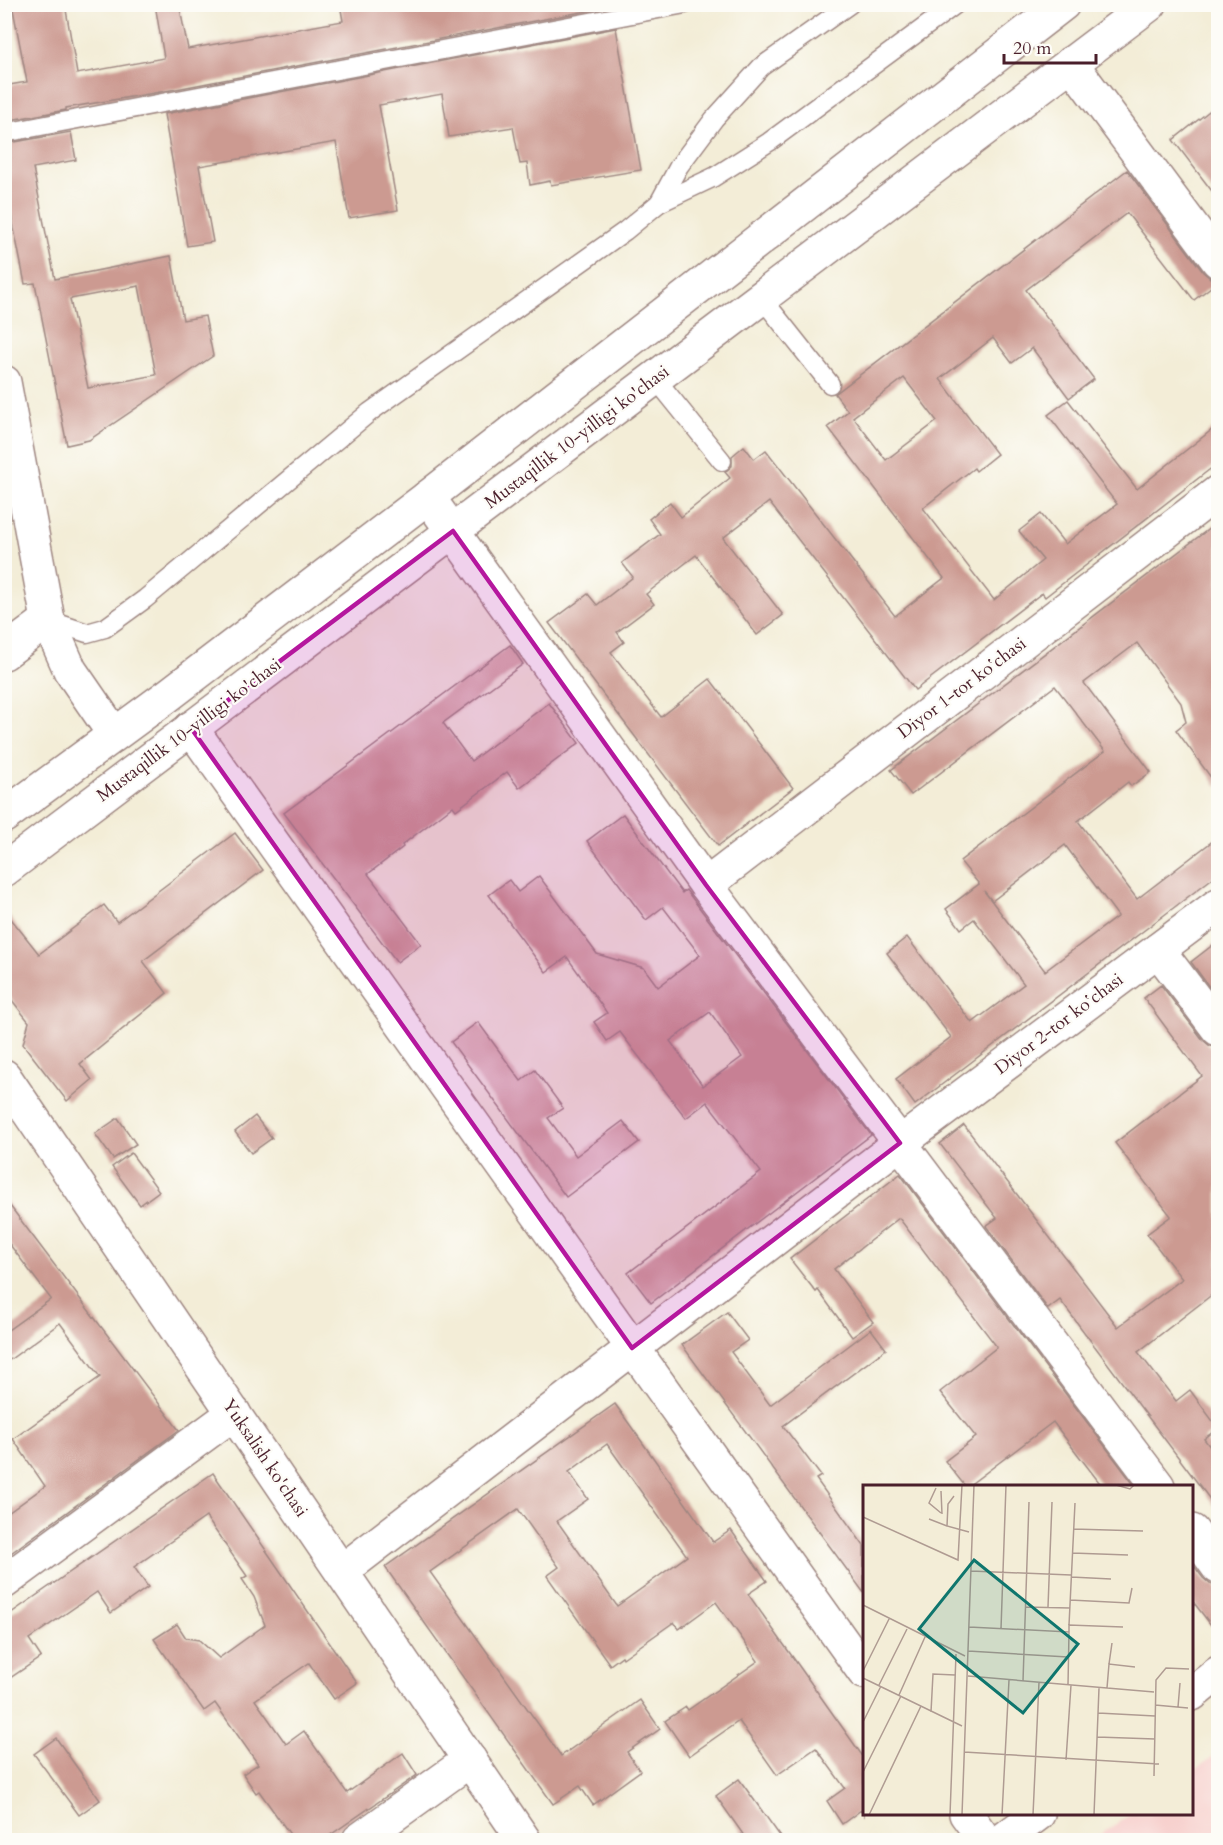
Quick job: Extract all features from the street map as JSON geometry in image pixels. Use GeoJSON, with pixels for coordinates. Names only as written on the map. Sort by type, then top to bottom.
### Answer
{"type":"FeatureCollection","features":[{"type":"Feature","properties":{"kind":"street"},"geometry":{"type":"LineString","coordinates":[[4,816],[166,697],[429,497],[1063,4]]}},
{"type":"Feature","properties":{"kind":"street","name":"Mustaqillik 10-yilligi ko'chasi"},"geometry":{"type":"LineString","coordinates":[[4,870],[1150,4]]}},
{"type":"Feature","properties":{"kind":"street"},"geometry":{"type":"LineString","coordinates":[[1071,63],[1218,261]]}},
{"type":"Feature","properties":{"kind":"street"},"geometry":{"type":"LineString","coordinates":[[4,382],[48,620],[70,670],[114,734]]}},
{"type":"Feature","properties":{"kind":"street","name":"Diyor 1-tor koʻchasi"},"geometry":{"type":"LineString","coordinates":[[706,885],[1218,492]]}},
{"type":"Feature","properties":{"kind":"street"},"geometry":{"type":"LineString","coordinates":[[429,497],[706,885],[1157,1485]]}},
{"type":"Feature","properties":{"kind":"street"},"geometry":{"type":"LineString","coordinates":[[4,653],[48,620]]}},
{"type":"Feature","properties":{"kind":"street"},"geometry":{"type":"LineString","coordinates":[[191,728],[863,1671]]}},
{"type":"Feature","properties":{"kind":"street","name":"Diyor 2-tor koʻchasi"},"geometry":{"type":"LineString","coordinates":[[342,1571],[900,1143],[1218,905]]}},
{"type":"Feature","properties":{"kind":"street"},"geometry":{"type":"LineString","coordinates":[[1158,950],[1218,1029]]}},
{"type":"Feature","properties":{"kind":"street","name":"Yuksalish ko'chasi"},"geometry":{"type":"LineString","coordinates":[[4,1076],[524,1840]]}},
{"type":"Feature","properties":{"kind":"street"},"geometry":{"type":"LineString","coordinates":[[4,1582],[234,1413]]}},
{"type":"Feature","properties":{"kind":"street"},"geometry":{"type":"LineString","coordinates":[[1193,1534],[1218,1567]]}},
{"type":"Feature","properties":{"kind":"street"},"geometry":{"type":"LineString","coordinates":[[1193,1692],[1218,1673]]}},
{"type":"Feature","properties":{"kind":"street"},"geometry":{"type":"LineString","coordinates":[[359,1840],[470,1760]]}},
{"type":"Feature","properties":{"kind":"street"},"geometry":{"type":"LineString","coordinates":[[967,1815],[985,1840]]}},
{"type":"Feature","properties":{"kind":"street"},"geometry":{"type":"LineString","coordinates":[[1003,1840],[1037,1815]]}},
{"type":"Feature","properties":{"kind":"lane"},"geometry":{"type":"LineString","coordinates":[[4,133],[685,4]]}},
{"type":"Feature","properties":{"kind":"lane"},"geometry":{"type":"LineString","coordinates":[[659,203],[679,166],[714,119],[761,67],[850,4]]}},
{"type":"Feature","properties":{"kind":"lane"},"geometry":{"type":"LineString","coordinates":[[48,620],[87,633],[105,628],[145,599],[370,412],[625,231],[659,203],[714,177],[769,142],[956,4]]}},
{"type":"Feature","properties":{"kind":"lane"},"geometry":{"type":"LineString","coordinates":[[761,297],[830,384]]}},
{"type":"Feature","properties":{"kind":"lane"},"geometry":{"type":"LineString","coordinates":[[655,378],[722,461]]}},
{"type":"Feature","properties":{"kind":"highlighted area"},"geometry":{"type":"Polygon","coordinates":[[[453,531],[706,885],[900,1143],[632,1348],[191,728],[453,531]]]}},
{"type":"Feature","properties":{"kind":"shaded area"},"geometry":{"type":"Polygon","coordinates":[[[1218,1753],[1218,1840],[1092,1840],[1130,1815],[1193,1815],[1193,1771],[1218,1753]]]}},
{"type":"Feature","properties":{"kind":"building"},"geometry":{"type":"Polygon","coordinates":[[[12,4],[65,4],[77,74],[164,58],[155,4],[179,4],[188,49],[343,21],[340,4],[612,4],[613,6],[4,121],[4,86],[27,82],[12,4]]]}},
{"type":"Feature","properties":{"kind":"building"},"geometry":{"type":"Polygon","coordinates":[[[616,28],[641,170],[551,185],[550,181],[530,185],[527,163],[520,164],[513,127],[449,137],[442,94],[379,105],[398,210],[349,218],[336,142],[199,166],[213,242],[187,246],[164,114],[616,28]]]}},
{"type":"Feature","properties":{"kind":"building"},"geometry":{"type":"Polygon","coordinates":[[[1218,104],[1218,199],[1173,140],[1218,104]]]}},
{"type":"Feature","properties":{"kind":"building"},"geometry":{"type":"Polygon","coordinates":[[[71,132],[76,160],[33,168],[55,279],[171,256],[183,320],[205,316],[213,356],[89,440],[67,445],[35,283],[25,284],[4,178],[4,144],[71,132]],[[139,286],[70,299],[88,388],[156,375],[139,286]]]}},
{"type":"Feature","properties":{"kind":"building"},"geometry":{"type":"Polygon","coordinates":[[[1127,170],[1203,272],[1216,283],[1194,300],[1127,213],[1026,290],[1094,379],[1069,398],[1032,348],[1012,363],[993,338],[940,379],[997,454],[976,471],[974,468],[923,508],[994,600],[1043,560],[1019,531],[1041,514],[1065,544],[1117,504],[1048,415],[1068,400],[1137,489],[1218,425],[1218,463],[1045,597],[1042,593],[915,690],[769,502],[723,538],[783,615],[757,635],[696,555],[646,594],[654,604],[617,632],[624,642],[611,652],[661,717],[710,679],[793,788],[718,846],[549,623],[588,594],[597,605],[633,577],[622,563],[660,534],[649,519],[670,502],[681,517],[730,478],[725,472],[732,466],[732,456],[744,446],[754,459],[766,450],[895,616],[944,578],[828,427],[848,411],[835,394],[1127,170]],[[904,378],[853,417],[886,460],[937,421],[904,378]]]}},
{"type":"Feature","properties":{"kind":"building"},"geometry":{"type":"Polygon","coordinates":[[[1218,522],[1218,787],[1176,730],[1186,722],[1181,703],[1137,643],[1084,683],[1151,772],[1131,786],[1128,782],[1078,821],[1137,899],[1218,837],[1218,874],[915,1105],[896,1079],[951,1037],[887,953],[907,937],[972,1023],[1024,984],[974,919],[961,929],[946,909],[979,884],[960,861],[1105,751],[1055,686],[911,795],[891,770],[1218,522]],[[1065,845],[992,901],[984,891],[1045,971],[1118,916],[1065,845]]]}},
{"type":"Feature","properties":{"kind":"building"},"geometry":{"type":"Polygon","coordinates":[[[510,645],[523,664],[443,723],[471,761],[549,703],[579,743],[519,788],[507,772],[456,810],[453,806],[368,874],[421,944],[397,962],[284,813],[510,645]]]}},
{"type":"Feature","properties":{"kind":"building"},"geometry":{"type":"Polygon","coordinates":[[[623,814],[682,893],[686,890],[871,1135],[651,1303],[628,1273],[761,1172],[707,1102],[686,1118],[620,1032],[607,1041],[594,1022],[607,1013],[567,957],[546,972],[489,895],[509,880],[518,892],[539,876],[597,954],[644,968],[658,987],[700,955],[663,907],[646,920],[587,841],[623,814]],[[710,1012],[670,1041],[703,1086],[742,1057],[710,1012]]]}},
{"type":"Feature","properties":{"kind":"building"},"geometry":{"type":"Polygon","coordinates":[[[235,833],[263,870],[143,961],[167,993],[80,1064],[92,1080],[67,1101],[23,1044],[29,1022],[4,990],[4,910],[39,954],[104,905],[117,922],[235,833]]]}},
{"type":"Feature","properties":{"kind":"building"},"geometry":{"type":"Polygon","coordinates":[[[1218,941],[1218,999],[1191,962],[1218,941]]]}},
{"type":"Feature","properties":{"kind":"building"},"geometry":{"type":"Polygon","coordinates":[[[1161,985],[1203,1040],[1210,1046],[1218,1047],[1218,1290],[1138,1352],[1176,1401],[1190,1390],[1218,1428],[1204,1439],[1218,1457],[1218,1510],[1060,1300],[1048,1309],[986,1226],[997,1218],[940,1144],[964,1125],[1118,1327],[1182,1279],[1147,1234],[1171,1216],[1115,1143],[1202,1076],[1144,998],[1161,985]]]}},
{"type":"Feature","properties":{"kind":"building"},"geometry":{"type":"Polygon","coordinates":[[[478,1022],[521,1081],[535,1070],[563,1108],[548,1118],[576,1156],[623,1121],[639,1142],[566,1197],[451,1042],[478,1022]]]}},
{"type":"Feature","properties":{"kind":"building"},"geometry":{"type":"Polygon","coordinates":[[[255,1116],[272,1138],[251,1153],[235,1132],[255,1116]]]}},
{"type":"Feature","properties":{"kind":"building"},"geometry":{"type":"Polygon","coordinates":[[[118,1118],[136,1144],[113,1159],[95,1134],[118,1118]]]}},
{"type":"Feature","properties":{"kind":"building"},"geometry":{"type":"Polygon","coordinates":[[[131,1153],[159,1191],[140,1205],[112,1167],[131,1153]]]}},
{"type":"Feature","properties":{"kind":"building"},"geometry":{"type":"Polygon","coordinates":[[[900,1174],[1134,1485],[1101,1485],[1053,1422],[969,1485],[964,1485],[945,1461],[976,1437],[940,1392],[997,1347],[899,1218],[834,1269],[873,1322],[852,1337],[818,1290],[816,1292],[790,1259],[900,1174]]]}},
{"type":"Feature","properties":{"kind":"building"},"geometry":{"type":"Polygon","coordinates":[[[4,1198],[179,1430],[4,1558],[4,1516],[45,1486],[13,1439],[100,1377],[60,1323],[4,1364],[4,1333],[51,1299],[4,1237],[4,1198]]]}},
{"type":"Feature","properties":{"kind":"building"},"geometry":{"type":"Polygon","coordinates":[[[727,1312],[748,1340],[731,1352],[770,1405],[871,1329],[886,1349],[783,1426],[821,1476],[816,1479],[863,1545],[863,1592],[682,1345],[727,1312]]]}},
{"type":"Feature","properties":{"kind":"building"},"geometry":{"type":"Polygon","coordinates":[[[615,1404],[713,1542],[731,1530],[767,1581],[748,1594],[863,1757],[863,1813],[861,1810],[842,1824],[827,1801],[845,1788],[816,1748],[777,1775],[739,1721],[689,1756],[665,1721],[686,1707],[688,1710],[758,1661],[716,1602],[679,1629],[674,1622],[610,1665],[547,1576],[559,1567],[518,1509],[430,1572],[561,1756],[640,1700],[660,1729],[627,1752],[640,1771],[593,1805],[580,1786],[553,1804],[385,1567],[615,1404]],[[607,1444],[569,1472],[588,1499],[557,1521],[617,1606],[687,1556],[607,1444]]]}},
{"type":"Feature","properties":{"kind":"building"},"geometry":{"type":"Polygon","coordinates":[[[213,1473],[357,1683],[334,1699],[309,1663],[255,1700],[286,1744],[304,1731],[347,1793],[403,1753],[417,1775],[323,1840],[294,1840],[259,1791],[256,1793],[243,1774],[258,1764],[215,1703],[204,1711],[154,1639],[177,1624],[186,1638],[199,1640],[219,1658],[265,1625],[254,1597],[242,1579],[247,1576],[206,1517],[134,1567],[148,1587],[111,1613],[97,1592],[29,1639],[41,1657],[4,1682],[4,1604],[11,1613],[213,1473]]]}},
{"type":"Feature","properties":{"kind":"building"},"geometry":{"type":"Polygon","coordinates":[[[1193,1565],[1203,1578],[1215,1585],[1218,1590],[1218,1634],[1193,1602],[1193,1565]]]}},
{"type":"Feature","properties":{"kind":"building"},"geometry":{"type":"Polygon","coordinates":[[[56,1738],[100,1800],[79,1815],[34,1754],[56,1738]]]}},
{"type":"Feature","properties":{"kind":"building"},"geometry":{"type":"Polygon","coordinates":[[[739,1779],[783,1840],[747,1840],[716,1796],[739,1779]]]}}]}
